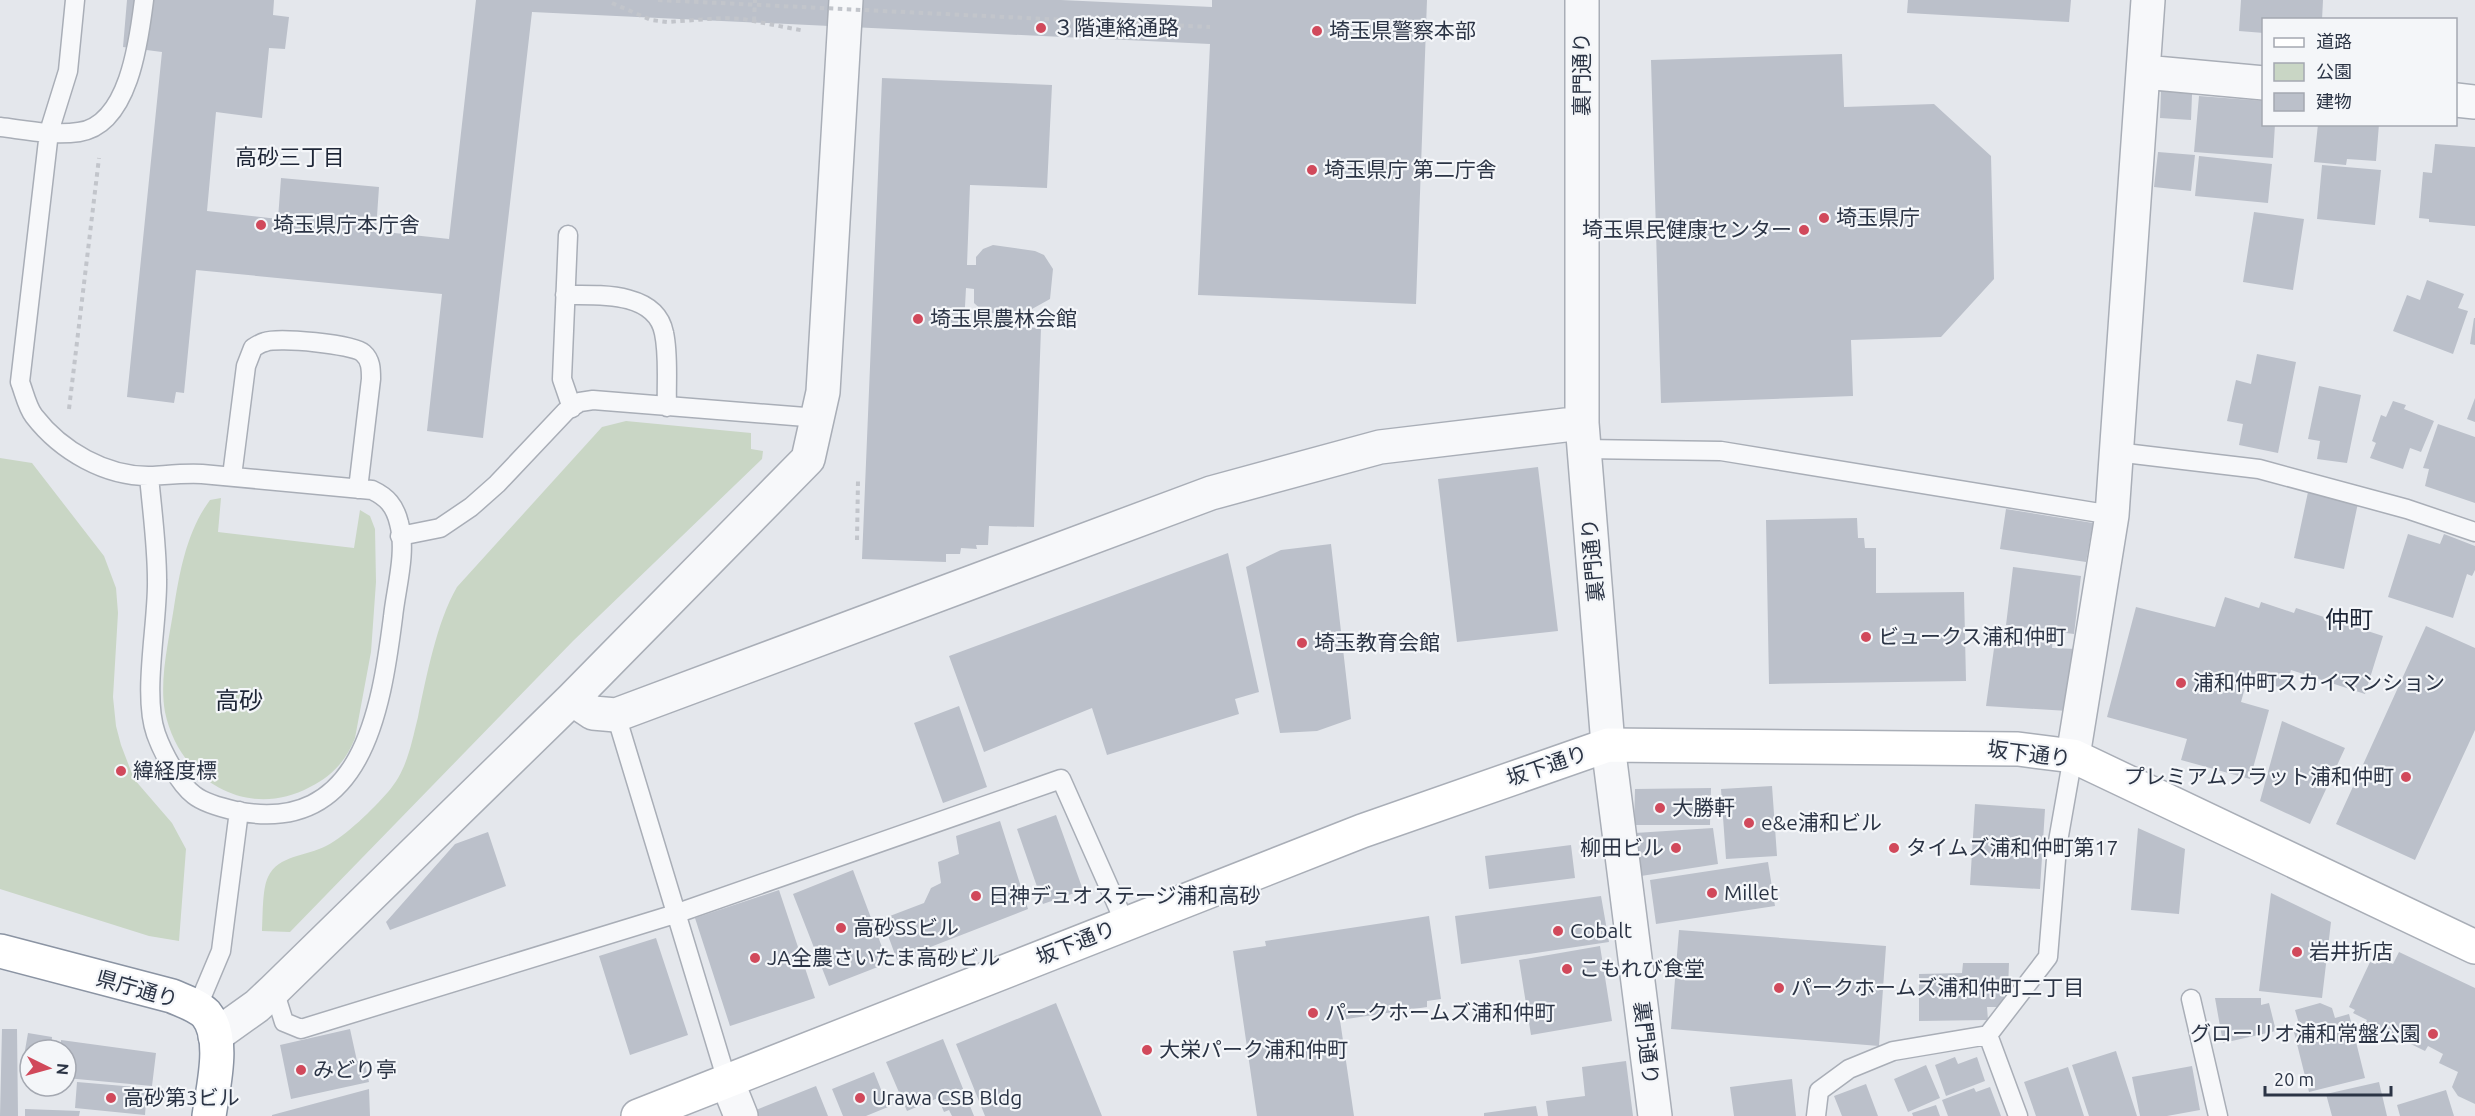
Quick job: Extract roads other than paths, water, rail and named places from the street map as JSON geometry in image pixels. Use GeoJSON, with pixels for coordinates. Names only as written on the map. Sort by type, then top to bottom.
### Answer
{"type":"FeatureCollection","features":[{"type":"Feature","properties":{"kind":"main road","name":"坂下通り"},"geometry":{"type":"LineString","coordinates":[[638,1116],[1362,831],[1608,745],[2018,749],[2073,756],[2475,947]]}},
{"type":"Feature","properties":{"kind":"main road","name":"県庁通り"},"geometry":{"type":"LineString","coordinates":[[0,951],[172,996],[206,1014],[218,1045],[209,1116]]}},
{"type":"Feature","properties":{"kind":"street"},"geometry":{"type":"LineString","coordinates":[[215,1036],[257,1006],[274,990],[572,699],[808,459],[823,392],[846,0]]}},
{"type":"Feature","properties":{"kind":"street","name":"裏門通り"},"geometry":{"type":"LineString","coordinates":[[1582,0],[1583,436],[1608,745],[1655,1116]]}},
{"type":"Feature","properties":{"kind":"street"},"geometry":{"type":"LineString","coordinates":[[2073,756],[2112,515],[2148,0]]}},
{"type":"Feature","properties":{"kind":"street"},"geometry":{"type":"LineString","coordinates":[[2144,72],[2262,83]]}},
{"type":"Feature","properties":{"kind":"street"},"geometry":{"type":"LineString","coordinates":[[2457,100],[2475,102]]}},
{"type":"Feature","properties":{"kind":"street"},"geometry":{"type":"LineString","coordinates":[[572,699],[593,713],[616,716],[1211,493],[1380,447],[1583,436]]}},
{"type":"Feature","properties":{"kind":"street"},"geometry":{"type":"LineString","coordinates":[[727,1081],[741,1116]]}},
{"type":"Feature","properties":{"kind":"lane"},"geometry":{"type":"LineString","coordinates":[[75,0],[68,70],[49,132],[20,382],[32,415],[65,446],[93,464],[120,472],[149,476],[177,473],[232,476],[372,490],[384,495],[393,506],[399,524],[401,552],[388,653],[368,736],[353,768],[325,796],[309,806],[289,814],[239,811],[224,808],[194,795],[176,774],[155,733],[151,698],[157,580],[149,476]]}},
{"type":"Feature","properties":{"kind":"lane"},"geometry":{"type":"LineString","coordinates":[[0,127],[49,132],[79,132],[96,126],[112,111],[130,73],[137,49],[144,0]]}},
{"type":"Feature","properties":{"kind":"lane"},"geometry":{"type":"LineString","coordinates":[[568,235],[562,380],[572,408]]}},
{"type":"Feature","properties":{"kind":"lane"},"geometry":{"type":"LineString","coordinates":[[566,295],[608,296],[634,301],[653,310],[664,332],[667,407]]}},
{"type":"Feature","properties":{"kind":"lane"},"geometry":{"type":"LineString","coordinates":[[232,476],[246,366],[252,348],[266,341],[287,341],[345,347],[362,352],[371,364],[372,379],[358,489]]}},
{"type":"Feature","properties":{"kind":"lane"},"geometry":{"type":"LineString","coordinates":[[400,536],[440,528],[471,507],[497,484],[566,411],[580,402],[593,400],[818,418]]}},
{"type":"Feature","properties":{"kind":"lane"},"geometry":{"type":"LineString","coordinates":[[1583,436],[1721,451],[2112,515]]}},
{"type":"Feature","properties":{"kind":"lane"},"geometry":{"type":"LineString","coordinates":[[2116,452],[2259,469],[2407,508],[2475,532]]}},
{"type":"Feature","properties":{"kind":"lane"},"geometry":{"type":"LineString","coordinates":[[616,716],[727,1081]]}},
{"type":"Feature","properties":{"kind":"lane"},"geometry":{"type":"LineString","coordinates":[[1816,1116],[1819,1091],[1849,1069],[1893,1051],[1988,1035],[2048,957],[2057,847],[2073,756]]}},
{"type":"Feature","properties":{"kind":"lane"},"geometry":{"type":"LineString","coordinates":[[274,990],[284,1022],[301,1029],[675,914],[1061,779],[1125,923]]}},
{"type":"Feature","properties":{"kind":"lane"},"geometry":{"type":"LineString","coordinates":[[197,1008],[221,951],[239,811]]}},
{"type":"Feature","properties":{"kind":"lane"},"geometry":{"type":"LineString","coordinates":[[2191,999],[2218,1116]]}},
{"type":"Feature","properties":{"kind":"lane"},"geometry":{"type":"LineString","coordinates":[[1988,1035],[2018,1116]]}},
{"type":"Feature","properties":{"kind":"place","name":"３階連絡通路"},"geometry":{"type":"Point","coordinates":[1041,28]}},
{"type":"Feature","properties":{"kind":"place","name":"埼玉県警察本部"},"geometry":{"type":"Point","coordinates":[1317,31]}},
{"type":"Feature","properties":{"kind":"place","name":"埼玉県庁 第二庁舎"},"geometry":{"type":"Point","coordinates":[1312,170]}},
{"type":"Feature","properties":{"kind":"place","name":"埼玉県庁"},"geometry":{"type":"Point","coordinates":[1824,218]}},
{"type":"Feature","properties":{"kind":"place","name":"埼玉県庁本庁舎"},"geometry":{"type":"Point","coordinates":[261,225]}},
{"type":"Feature","properties":{"kind":"place","name":"埼玉県民健康センター"},"geometry":{"type":"Point","coordinates":[1804,230]}},
{"type":"Feature","properties":{"kind":"place","name":"埼玉県農林会館"},"geometry":{"type":"Point","coordinates":[918,319]}},
{"type":"Feature","properties":{"kind":"place","name":"ビュークス浦和仲町"},"geometry":{"type":"Point","coordinates":[1866,637]}},
{"type":"Feature","properties":{"kind":"place","name":"埼玉教育会館"},"geometry":{"type":"Point","coordinates":[1302,643]}},
{"type":"Feature","properties":{"kind":"place","name":"浦和仲町スカイマンション"},"geometry":{"type":"Point","coordinates":[2181,683]}},
{"type":"Feature","properties":{"kind":"place","name":"緯経度標"},"geometry":{"type":"Point","coordinates":[121,771]}},
{"type":"Feature","properties":{"kind":"place","name":"プレミアムフラット浦和仲町"},"geometry":{"type":"Point","coordinates":[2406,777]}},
{"type":"Feature","properties":{"kind":"place","name":"大勝軒"},"geometry":{"type":"Point","coordinates":[1660,808]}},
{"type":"Feature","properties":{"kind":"place","name":"e&e浦和ビル"},"geometry":{"type":"Point","coordinates":[1749,823]}},
{"type":"Feature","properties":{"kind":"place","name":"柳田ビル"},"geometry":{"type":"Point","coordinates":[1676,848]}},
{"type":"Feature","properties":{"kind":"place","name":"タイムズ浦和仲町第17"},"geometry":{"type":"Point","coordinates":[1894,848]}},
{"type":"Feature","properties":{"kind":"place","name":"Millet"},"geometry":{"type":"Point","coordinates":[1712,893]}},
{"type":"Feature","properties":{"kind":"place","name":"日神デュオステージ浦和高砂"},"geometry":{"type":"Point","coordinates":[976,896]}},
{"type":"Feature","properties":{"kind":"place","name":"高砂SSビル"},"geometry":{"type":"Point","coordinates":[841,928]}},
{"type":"Feature","properties":{"kind":"place","name":"Cobalt"},"geometry":{"type":"Point","coordinates":[1558,931]}},
{"type":"Feature","properties":{"kind":"place","name":"岩井折店"},"geometry":{"type":"Point","coordinates":[2297,952]}},
{"type":"Feature","properties":{"kind":"place","name":"JA全農さいたま高砂ビル"},"geometry":{"type":"Point","coordinates":[755,958]}},
{"type":"Feature","properties":{"kind":"place","name":"こもれび食堂"},"geometry":{"type":"Point","coordinates":[1567,969]}},
{"type":"Feature","properties":{"kind":"place","name":"パークホームズ浦和仲町二丁目"},"geometry":{"type":"Point","coordinates":[1779,988]}},
{"type":"Feature","properties":{"kind":"place","name":"パークホームズ浦和仲町"},"geometry":{"type":"Point","coordinates":[1313,1013]}},
{"type":"Feature","properties":{"kind":"place","name":"グローリオ浦和常盤公園"},"geometry":{"type":"Point","coordinates":[2433,1034]}},
{"type":"Feature","properties":{"kind":"place","name":"大栄パーク浦和仲町"},"geometry":{"type":"Point","coordinates":[1147,1050]}},
{"type":"Feature","properties":{"kind":"place","name":"みどり亭"},"geometry":{"type":"Point","coordinates":[301,1070]}},
{"type":"Feature","properties":{"kind":"place","name":"高砂第3ビル"},"geometry":{"type":"Point","coordinates":[111,1098]}},
{"type":"Feature","properties":{"kind":"place","name":"Urawa CSB Bldg"},"geometry":{"type":"Point","coordinates":[860,1098]}},
{"type":"Feature","properties":{"kind":"district","name":"高砂三丁目"},"geometry":{"type":"Point","coordinates":[290,157]}},
{"type":"Feature","properties":{"kind":"district","name":"仲町"},"geometry":{"type":"Point","coordinates":[2349,620]}},
{"type":"Feature","properties":{"kind":"district","name":"高砂"},"geometry":{"type":"Point","coordinates":[239,701]}}]}
